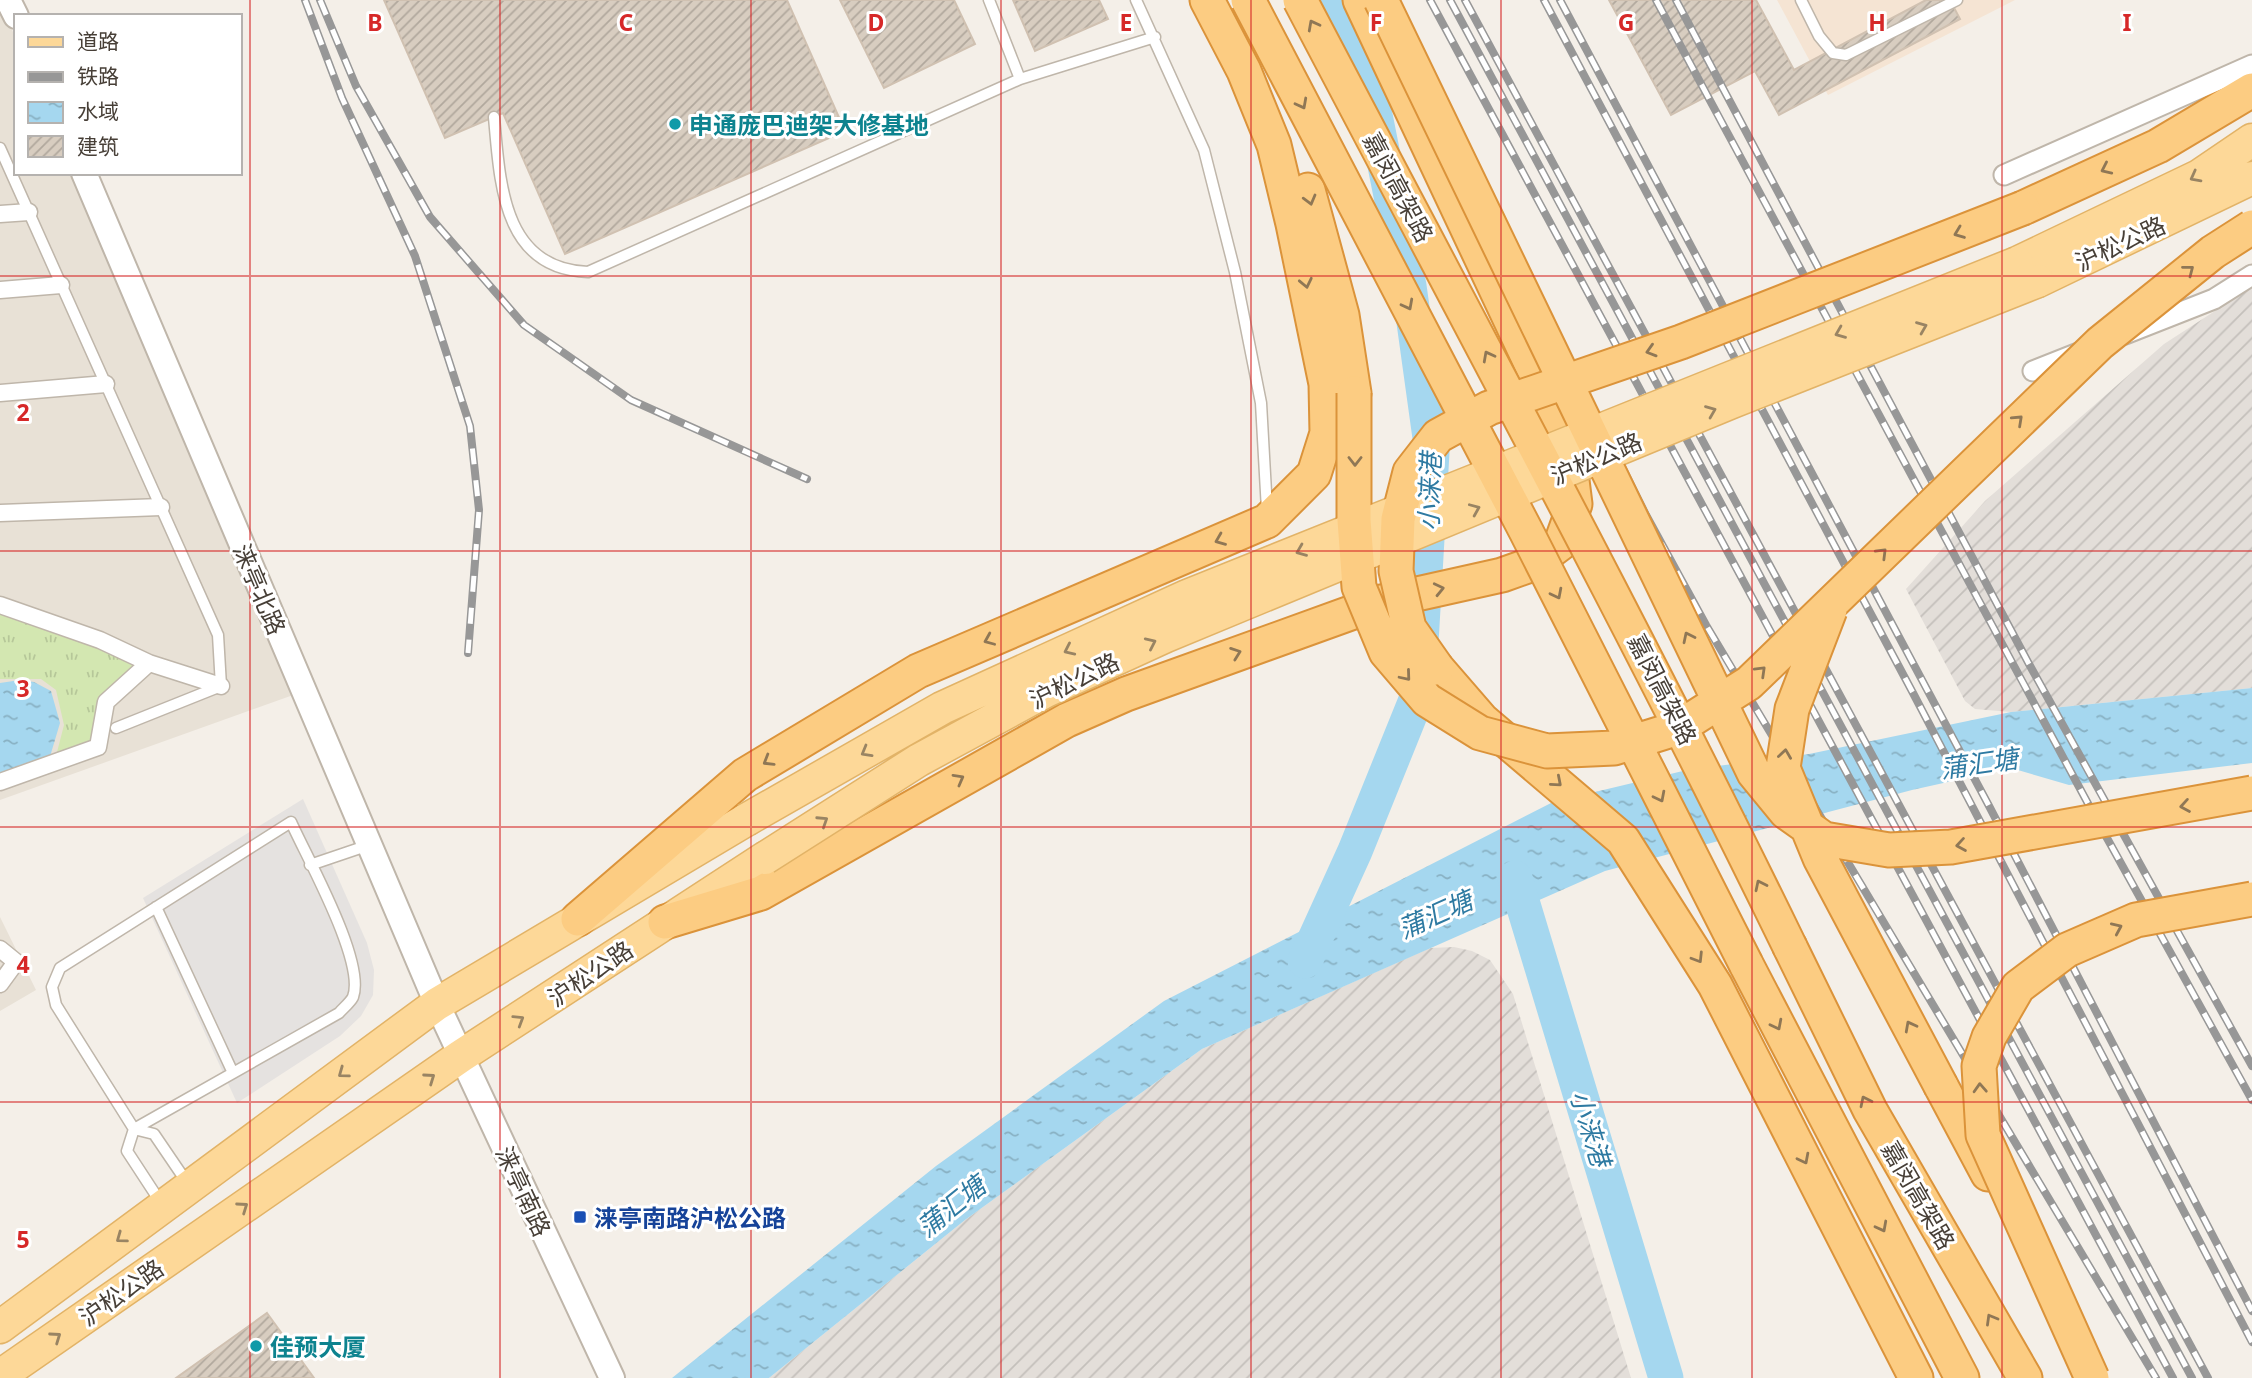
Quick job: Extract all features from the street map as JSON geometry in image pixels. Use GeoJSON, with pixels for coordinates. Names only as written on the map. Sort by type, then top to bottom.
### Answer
{"type":"FeatureCollection","features":[{"type":"Feature","properties":{"kind":"highway"},"geometry":{"type":"LineString","coordinates":[[578,919],[745,775],[918,671],[1267,521],[1314,474],[1327,433],[1326,384],[1296,237],[1273,145],[1244,71],[1207,0]]}},
{"type":"Feature","properties":{"kind":"highway"},"geometry":{"type":"LineString","coordinates":[[1231,0],[1299,158],[1342,315],[1353,393],[1354,520],[1359,587],[1386,652],[1427,700],[1479,733],[1547,751],[1615,748],[1678,728],[1749,683],[2100,343],[2213,252],[2252,228]]}},
{"type":"Feature","properties":{"kind":"highway","name":"嘉闵高架路"},"geometry":{"type":"LineString","coordinates":[[1248,0],[1513,506],[1832,1133],[1962,1378]]}},
{"type":"Feature","properties":{"kind":"highway","name":"嘉闵高架路"},"geometry":{"type":"LineString","coordinates":[[1300,0],[1688,739],[1870,1110],[2025,1378]]}},
{"type":"Feature","properties":{"kind":"highway"},"geometry":{"type":"LineString","coordinates":[[665,922],[761,893],[1067,720],[1126,694],[1381,602],[1496,576],[1533,564],[1561,543],[1575,503],[1569,457],[1551,406],[1360,0]]}},
{"type":"Feature","properties":{"kind":"highway"},"geometry":{"type":"LineString","coordinates":[[1381,0],[1754,773],[1786,812],[1824,839],[1889,850],[1951,847],[2252,793]]}},
{"type":"Feature","properties":{"kind":"highway"},"geometry":{"type":"LineString","coordinates":[[1916,1378],[1715,985],[1623,840],[1482,720],[1437,668],[1409,628],[1396,571],[1398,519],[1410,472],[1438,436],[1489,408],[1681,342],[2022,208],[2158,146],[2252,90]]}},
{"type":"Feature","properties":{"kind":"highway"},"geometry":{"type":"LineString","coordinates":[[1834,601],[1792,709],[1783,768],[1820,858],[2094,1378]]}},
{"type":"Feature","properties":{"kind":"highway"},"geometry":{"type":"LineString","coordinates":[[2094,1378],[1983,1135],[1979,1066],[1989,1037],[2018,987],[2067,950],[2136,920],[2252,899]]}},
{"type":"Feature","properties":{"kind":"main road","name":"沪松公路"},"geometry":{"type":"LineString","coordinates":[[0,1327],[437,1004],[746,820],[942,708],[1187,596],[2017,263],[2199,176],[2252,140]]}},
{"type":"Feature","properties":{"kind":"main road","name":"沪松公路"},"geometry":{"type":"LineString","coordinates":[[0,1376],[461,1056],[665,922],[919,760],[1046,691],[1166,636],[1731,402],[2038,281],[2252,178]]}},
{"type":"Feature","properties":{"kind":"street"},"geometry":{"type":"LineString","coordinates":[[2004,175],[2252,65]]}},
{"type":"Feature","properties":{"kind":"street","name":"涞亭北路"},"geometry":{"type":"LineString","coordinates":[[84,175],[437,1004]]}},
{"type":"Feature","properties":{"kind":"street"},"geometry":{"type":"LineString","coordinates":[[0,214],[29,212]]}},
{"type":"Feature","properties":{"kind":"street"},"geometry":{"type":"LineString","coordinates":[[2034,371],[2214,299],[2252,275]]}},
{"type":"Feature","properties":{"kind":"street"},"geometry":{"type":"LineString","coordinates":[[0,290],[61,285]]}},
{"type":"Feature","properties":{"kind":"street"},"geometry":{"type":"LineString","coordinates":[[0,393],[106,384]]}},
{"type":"Feature","properties":{"kind":"street"},"geometry":{"type":"LineString","coordinates":[[0,513],[161,507]]}},
{"type":"Feature","properties":{"kind":"street"},"geometry":{"type":"LineString","coordinates":[[0,606],[100,640],[149,663],[221,686]]}},
{"type":"Feature","properties":{"kind":"street"},"geometry":{"type":"LineString","coordinates":[[0,782],[98,747],[106,702],[149,663]]}},
{"type":"Feature","properties":{"kind":"street"},"geometry":{"type":"LineString","coordinates":[[0,949],[16,962],[0,984]]}},
{"type":"Feature","properties":{"kind":"street","name":"涞亭南路"},"geometry":{"type":"LineString","coordinates":[[437,1004],[611,1376]]}},
{"type":"Feature","properties":{"kind":"lane"},"geometry":{"type":"LineString","coordinates":[[989,0],[1020,79]]}},
{"type":"Feature","properties":{"kind":"lane"},"geometry":{"type":"LineString","coordinates":[[1136,0],[1204,150],[1235,272],[1261,403],[1267,521]]}},
{"type":"Feature","properties":{"kind":"lane"},"geometry":{"type":"LineString","coordinates":[[1801,0],[1819,36],[1833,53],[1846,55],[1957,0]]}},
{"type":"Feature","properties":{"kind":"lane"},"geometry":{"type":"LineString","coordinates":[[494,117],[498,175],[510,221],[525,242],[544,260],[564,271],[588,272],[1020,79],[1155,37]]}},
{"type":"Feature","properties":{"kind":"lane"},"geometry":{"type":"LineString","coordinates":[[0,148],[218,635],[221,686],[116,728]]}},
{"type":"Feature","properties":{"kind":"lane"},"geometry":{"type":"LineString","coordinates":[[163,1206],[127,1151],[134,1129],[338,1013],[353,998],[356,973],[349,948],[291,822],[60,968],[52,987],[57,1005],[134,1129],[154,1134],[190,1187]]}},
{"type":"Feature","properties":{"kind":"lane"},"geometry":{"type":"LineString","coordinates":[[310,865],[369,845]]}},
{"type":"Feature","properties":{"kind":"lane"},"geometry":{"type":"LineString","coordinates":[[156,907],[233,1073]]}},
{"type":"Feature","properties":{"kind":"shaded area"},"geometry":{"type":"Polygon","coordinates":[[[1777,0],[2015,0],[1828,95],[1777,0]]]}},
{"type":"Feature","properties":{"kind":"shaded area"},"geometry":{"type":"Polygon","coordinates":[[[0,2],[14,34],[14,175],[74,175],[296,694],[0,800],[0,2]]]}},
{"type":"Feature","properties":{"kind":"shaded area"},"geometry":{"type":"Polygon","coordinates":[[[2252,287],[2252,688],[2011,712],[1975,709],[1965,701],[1906,589],[1985,501],[2164,344],[2252,287]]]}},
{"type":"Feature","properties":{"kind":"shaded area"},"geometry":{"type":"Polygon","coordinates":[[[303,799],[367,943],[374,970],[373,995],[361,1016],[340,1036],[237,1103],[143,898],[303,799]]]}},
{"type":"Feature","properties":{"kind":"shaded area"},"geometry":{"type":"Polygon","coordinates":[[[0,917],[36,990],[0,1011],[0,917]]]}},
{"type":"Feature","properties":{"kind":"shaded area"},"geometry":{"type":"Polygon","coordinates":[[[1454,947],[1472,951],[1490,960],[1513,994],[1631,1378],[769,1378],[965,1220],[1202,1049],[1430,948],[1454,947]]]}},
{"type":"Feature","properties":{"kind":"green space"},"geometry":{"type":"Polygon","coordinates":[[[0,612],[134,662],[133,673],[113,689],[94,744],[56,756],[64,725],[56,690],[41,679],[0,679],[0,612]]]}},
{"type":"Feature","properties":{"kind":"water"},"geometry":{"type":"Polygon","coordinates":[[[20,680],[34,682],[51,691],[60,723],[49,760],[0,778],[0,683],[20,680]]]}},
{"type":"Feature","properties":{"kind":"water","name":"蒲汇塘"},"geometry":{"type":"Polygon","coordinates":[[[2252,688],[2252,763],[2069,785],[2011,768],[1912,790],[1605,871],[1202,1049],[965,1220],[769,1378],[672,1378],[936,1166],[1164,1001],[1553,802],[1687,770],[1809,754],[2011,712],[2252,688]]]}},
{"type":"Feature","properties":{"kind":"building","name":"申通庞巴迪架大修基地"},"geometry":{"type":"Polygon","coordinates":[[[384,0],[787,0],[845,131],[565,254],[503,113],[445,138],[384,0]]]}},
{"type":"Feature","properties":{"kind":"building"},"geometry":{"type":"Polygon","coordinates":[[[840,0],[954,0],[975,44],[884,88],[840,0]]]}},
{"type":"Feature","properties":{"kind":"building"},"geometry":{"type":"Polygon","coordinates":[[[1013,0],[1099,0],[1108,19],[1035,51],[1013,0]]]}},
{"type":"Feature","properties":{"kind":"building"},"geometry":{"type":"Polygon","coordinates":[[[1609,0],[1756,0],[1794,70],[1926,0],[1950,0],[1960,19],[1779,115],[1755,71],[1671,115],[1609,0]]]}},
{"type":"Feature","properties":{"kind":"building","name":"佳预大厦"},"geometry":{"type":"Polygon","coordinates":[[[267,1313],[314,1378],[176,1378],[267,1313]]]}},
{"type":"Feature","properties":{"kind":"waterway","name":"小涞港"},"geometry":{"type":"LineString","coordinates":[[1305,961],[1355,851],[1418,695],[1432,452],[1409,286],[1369,85],[1325,0]]}},
{"type":"Feature","properties":{"kind":"waterway"},"geometry":{"type":"LineString","coordinates":[[1369,85],[1382,77]]}},
{"type":"Feature","properties":{"kind":"waterway","name":"小涞港"},"geometry":{"type":"LineString","coordinates":[[1515,878],[1666,1378]]}},
{"type":"Feature","properties":{"kind":"railway"},"geometry":{"type":"LineString","coordinates":[[305,0],[342,98],[415,256],[470,426],[479,510],[468,653]]}},
{"type":"Feature","properties":{"kind":"railway"},"geometry":{"type":"LineString","coordinates":[[320,0],[356,86],[430,217],[524,325],[631,400],[807,479]]}},
{"type":"Feature","properties":{"kind":"railway"},"geometry":{"type":"LineString","coordinates":[[1389,0],[1646,515],[1706,625],[2156,1378]]}},
{"type":"Feature","properties":{"kind":"railway"},"geometry":{"type":"LineString","coordinates":[[1430,0],[2173,1378]]}},
{"type":"Feature","properties":{"kind":"railway"},"geometry":{"type":"LineString","coordinates":[[1450,0],[2192,1378]]}},
{"type":"Feature","properties":{"kind":"railway"},"geometry":{"type":"LineString","coordinates":[[1465,0],[2208,1378]]}},
{"type":"Feature","properties":{"kind":"railway"},"geometry":{"type":"LineString","coordinates":[[1544,0],[1913,693],[2252,1342]]}},
{"type":"Feature","properties":{"kind":"railway"},"geometry":{"type":"LineString","coordinates":[[1560,0],[1988,804],[2252,1311]]}},
{"type":"Feature","properties":{"kind":"railway"},"geometry":{"type":"LineString","coordinates":[[1656,0],[2092,811],[2252,1100]]}},
{"type":"Feature","properties":{"kind":"railway"},"geometry":{"type":"LineString","coordinates":[[1676,0],[2029,664],[2252,1066]]}},
{"type":"Feature","properties":{"kind":"place","name":"申通庞巴迪架大修基地"},"geometry":{"type":"Point","coordinates":[675,124]}},
{"type":"Feature","properties":{"kind":"place","name":"涞亭南路沪松公路"},"geometry":{"type":"Point","coordinates":[580,1217]}},
{"type":"Feature","properties":{"kind":"place","name":"佳预大厦"},"geometry":{"type":"Point","coordinates":[256,1346]}}]}
